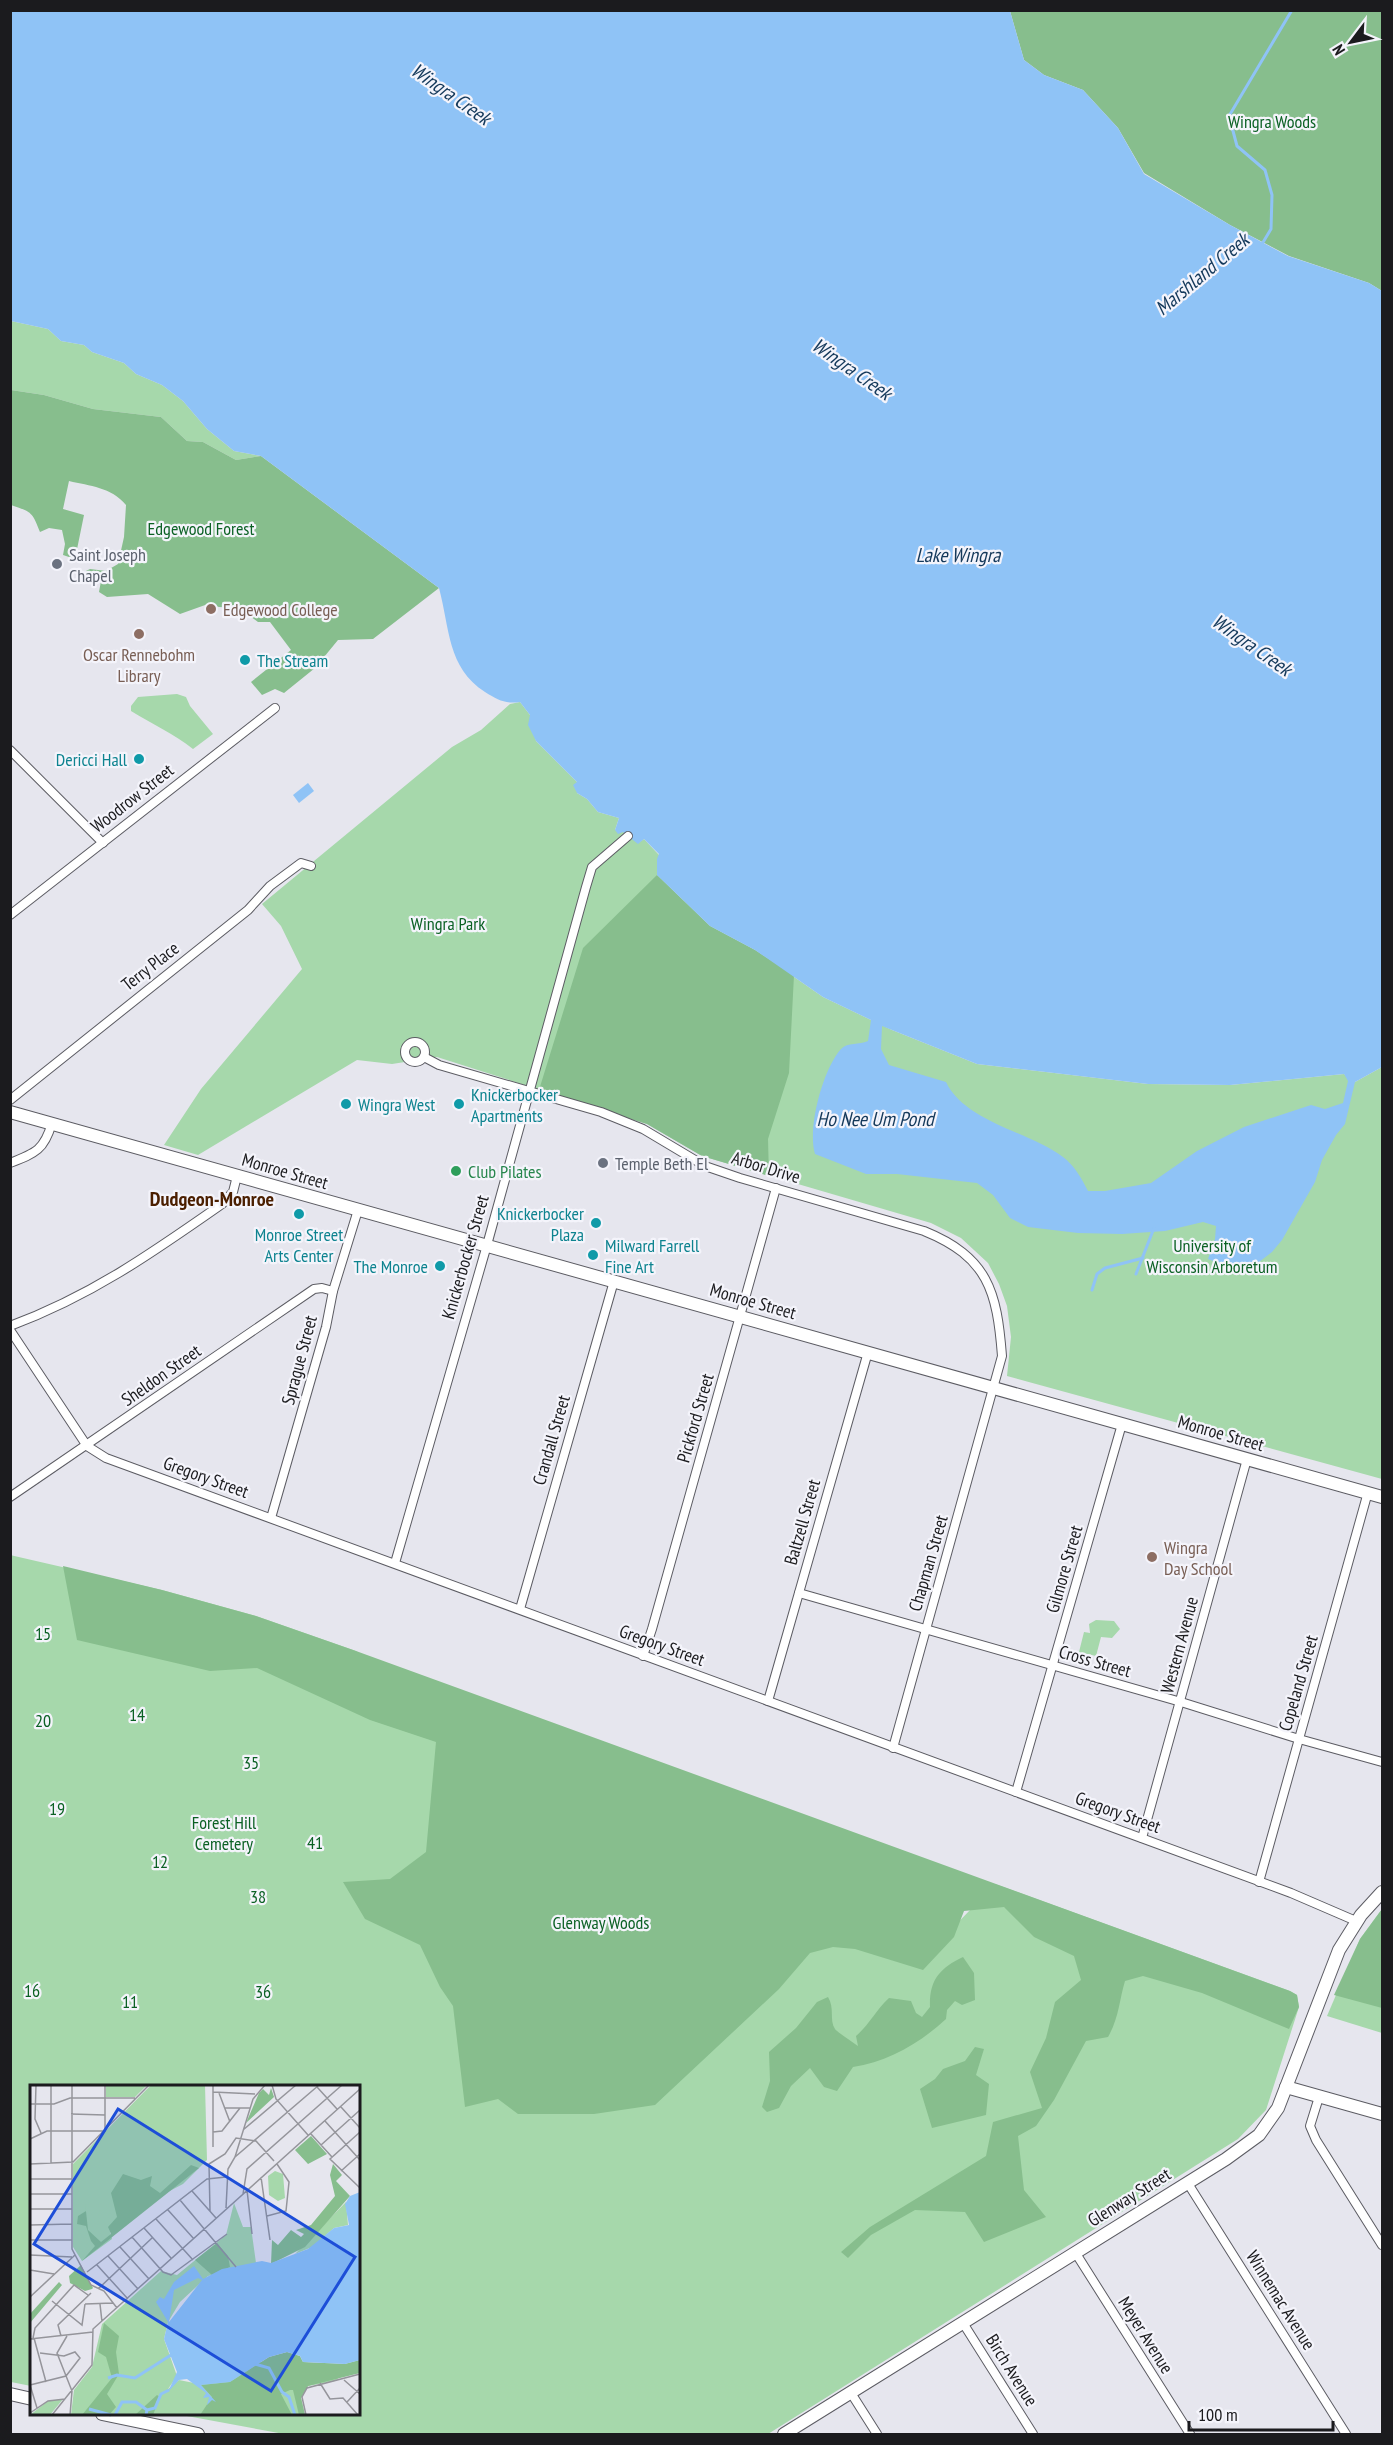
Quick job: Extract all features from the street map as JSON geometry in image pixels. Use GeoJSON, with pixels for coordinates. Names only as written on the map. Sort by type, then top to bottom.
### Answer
{"type":"FeatureCollection","features":[{"type":"Feature","properties":{"kind":"main road","name":"Monroe Street"},"geometry":{"type":"LineString","coordinates":[[10,1112],[1383,1497]]}},
{"type":"Feature","properties":{"kind":"main road","name":"Glenway Street"},"geometry":{"type":"LineString","coordinates":[[784,2434],[1259,2135],[1278,2108],[1322,1989],[1339,1950],[1356,1921],[1383,1892]]}},
{"type":"Feature","properties":{"kind":"main road"},"geometry":{"type":"LineString","coordinates":[[1286,2087],[1383,2115]]}},
{"type":"Feature","properties":{"kind":"main road"},"geometry":{"type":"LineString","coordinates":[[10,2394],[30,2398]]}},
{"type":"Feature","properties":{"kind":"main road"},"geometry":{"type":"LineString","coordinates":[[107,2415],[198,2434]]}},
{"type":"Feature","properties":{"kind":"street","name":"Woodrow Street"},"geometry":{"type":"LineString","coordinates":[[10,915],[275,708]]}},
{"type":"Feature","properties":{"kind":"street"},"geometry":{"type":"LineString","coordinates":[[10,750],[103,843]]}},
{"type":"Feature","properties":{"kind":"street","name":"Knickerbocker Street"},"geometry":{"type":"LineString","coordinates":[[395,1563],[487,1245],[592,867],[628,836]]}},
{"type":"Feature","properties":{"kind":"street","name":"Terry Place"},"geometry":{"type":"LineString","coordinates":[[10,1100],[248,910],[270,885],[301,863],[305,862],[311,866]]}},
{"type":"Feature","properties":{"kind":"street","name":"Arbor Drive"},"geometry":{"type":"LineString","coordinates":[[424,1058],[439,1065],[611,1116],[643,1129],[705,1166],[942,1239],[962,1251],[987,1281],[994,1294],[1000,1318],[1002,1356],[994,1388]]}},
{"type":"Feature","properties":{"kind":"street"},"geometry":{"type":"LineString","coordinates":[[10,1163],[42,1147],[52,1123]]}},
{"type":"Feature","properties":{"kind":"street"},"geometry":{"type":"LineString","coordinates":[[10,1328],[62,1306],[136,1263],[222,1204],[233,1192],[237,1176]]}},
{"type":"Feature","properties":{"kind":"street","name":"Pickford Street"},"geometry":{"type":"LineString","coordinates":[[643,1656],[776,1188]]}},
{"type":"Feature","properties":{"kind":"street","name":"Sprague Street"},"geometry":{"type":"LineString","coordinates":[[271,1518],[323,1338],[333,1291],[358,1210]]}},
{"type":"Feature","properties":{"kind":"street","name":"Crandall Street"},"geometry":{"type":"LineString","coordinates":[[520,1609],[614,1281]]}},
{"type":"Feature","properties":{"kind":"street","name":"Sheldon Street"},"geometry":{"type":"LineString","coordinates":[[10,1497],[314,1289],[322,1288],[333,1291]]}},
{"type":"Feature","properties":{"kind":"street","name":"Gregory Street"},"geometry":{"type":"LineString","coordinates":[[10,1328],[87,1446],[106,1458],[1142,1838],[1333,1910],[1356,1921]]}},
{"type":"Feature","properties":{"kind":"street","name":"Baltzell Street"},"geometry":{"type":"LineString","coordinates":[[768,1701],[868,1352]]}},
{"type":"Feature","properties":{"kind":"street","name":"Chapman Street"},"geometry":{"type":"LineString","coordinates":[[893,1748],[994,1388]]}},
{"type":"Feature","properties":{"kind":"street","name":"Gilmore Street"},"geometry":{"type":"LineString","coordinates":[[1016,1792],[1122,1424]]}},
{"type":"Feature","properties":{"kind":"street","name":"Western Avenue"},"geometry":{"type":"LineString","coordinates":[[1142,1838],[1247,1459]]}},
{"type":"Feature","properties":{"kind":"street","name":"Copeland Street"},"geometry":{"type":"LineString","coordinates":[[1259,1882],[1368,1492]]}},
{"type":"Feature","properties":{"kind":"street","name":"Cross Street"},"geometry":{"type":"LineString","coordinates":[[799,1593],[1383,1762]]}},
{"type":"Feature","properties":{"kind":"street"},"geometry":{"type":"LineString","coordinates":[[1319,2097],[1310,2126],[1383,2245]]}},
{"type":"Feature","properties":{"kind":"street","name":"Winnemac Avenue"},"geometry":{"type":"LineString","coordinates":[[1187,2182],[1346,2434]]}},
{"type":"Feature","properties":{"kind":"street","name":"Meyer Avenue"},"geometry":{"type":"LineString","coordinates":[[1075,2252],[1190,2434]]}},
{"type":"Feature","properties":{"kind":"street","name":"Birch Avenue"},"geometry":{"type":"LineString","coordinates":[[963,2323],[1033,2434]]}},
{"type":"Feature","properties":{"kind":"street"},"geometry":{"type":"LineString","coordinates":[[850,2393],[877,2434]]}},
{"type":"Feature","properties":{"kind":"green space","name":"Wingra Woods"},"geometry":{"type":"Polygon","coordinates":[[[1010,11],[1382,11],[1382,291],[1369,283],[1289,256],[1230,225],[1144,173],[1118,128],[1083,90],[1044,75],[1024,60],[1010,11]]]}},
{"type":"Feature","properties":{"kind":"green space"},"geometry":{"type":"Polygon","coordinates":[[[11,321],[48,329],[61,341],[84,345],[92,352],[124,363],[136,374],[162,385],[183,401],[207,429],[234,451],[261,456],[236,460],[203,442],[187,441],[161,417],[93,409],[44,395],[11,390],[11,321]]]}},
{"type":"Feature","properties":{"kind":"green space","name":"Edgewood Forest"},"geometry":{"type":"Polygon","coordinates":[[[11,390],[44,395],[93,409],[161,417],[187,441],[203,442],[236,460],[261,456],[439,588],[373,639],[338,640],[315,668],[284,693],[275,689],[262,695],[251,682],[291,650],[270,622],[258,622],[239,608],[208,604],[180,614],[148,594],[107,597],[99,592],[101,581],[87,575],[86,571],[90,569],[106,571],[118,564],[124,537],[126,505],[114,494],[100,488],[69,481],[63,509],[84,515],[75,559],[63,555],[65,544],[62,530],[49,528],[40,532],[30,513],[11,505],[11,390]]]}},
{"type":"Feature","properties":{"kind":"green space"},"geometry":{"type":"Polygon","coordinates":[[[177,694],[186,697],[190,706],[213,734],[193,749],[131,711],[131,706],[138,697],[177,694]]]}},
{"type":"Feature","properties":{"kind":"green space","name":"University of Wisconsin Arboretum"},"geometry":{"type":"Polygon","coordinates":[[[520,702],[530,715],[536,741],[577,782],[577,793],[587,799],[598,812],[619,818],[615,830],[623,831],[638,843],[644,839],[659,855],[657,875],[710,926],[755,950],[823,997],[892,1030],[977,1064],[1148,1084],[1230,1085],[1344,1074],[1355,1082],[1382,1067],[1382,1479],[1007,1376],[1011,1337],[1007,1306],[988,1263],[961,1238],[931,1223],[702,1156],[647,1124],[437,1057],[392,1064],[357,1060],[198,1155],[164,1145],[201,1089],[302,969],[281,926],[262,904],[452,747],[481,730],[510,704],[520,702]]]}},
{"type":"Feature","properties":{"kind":"green space"},"geometry":{"type":"Polygon","coordinates":[[[657,875],[710,926],[755,950],[794,975],[789,1073],[768,1139],[769,1176],[702,1156],[647,1124],[539,1090],[583,948],[657,875]]]}},
{"type":"Feature","properties":{"kind":"green space"},"geometry":{"type":"Polygon","coordinates":[[[10,1555],[162,1590],[256,1616],[356,1651],[813,1934],[921,1961],[995,1884],[1297,1995],[1299,2007],[1266,2110],[1238,2139],[768,2434],[284,2434],[181,2415],[360,2415],[360,2085],[30,2085],[30,2386],[11,2382],[10,1555]]]}},
{"type":"Feature","properties":{"kind":"green space","name":"Glenway Woods"},"geometry":{"type":"Polygon","coordinates":[[[63,1566],[256,1616],[356,1651],[1290,1991],[1297,1995],[1299,2007],[1289,2029],[1202,1993],[1143,1976],[1125,1981],[1117,2016],[1108,2037],[1086,2041],[1054,2100],[1036,2126],[1018,2136],[1024,2190],[1046,2217],[984,2242],[965,2212],[915,2210],[871,2235],[848,2258],[841,2252],[870,2227],[986,2156],[993,2122],[1042,2108],[1030,2072],[1046,2038],[1055,2002],[1081,1980],[1074,1956],[1034,1937],[1004,1907],[964,1911],[954,1937],[923,1970],[855,1949],[833,1947],[810,1953],[779,1989],[655,2105],[594,2114],[518,2114],[498,2099],[465,2107],[453,2006],[440,1987],[420,1945],[365,1919],[343,1882],[390,1879],[426,1852],[436,1742],[370,1720],[257,1668],[210,1671],[77,1640],[63,1566]]]}},
{"type":"Feature","properties":{"kind":"green space"},"geometry":{"type":"Polygon","coordinates":[[[1096,1620],[1114,1621],[1120,1629],[1112,1638],[1101,1637],[1096,1656],[1079,1652],[1084,1632],[1090,1633],[1089,1624],[1096,1620]]]}},
{"type":"Feature","properties":{"kind":"green space"},"geometry":{"type":"Polygon","coordinates":[[[1382,1909],[1382,2033],[1327,2016],[1360,1939],[1382,1909]]]}},
{"type":"Feature","properties":{"kind":"green space"},"geometry":{"type":"Polygon","coordinates":[[[1382,1909],[1382,2008],[1334,1995],[1360,1939],[1382,1909]]]}},
{"type":"Feature","properties":{"kind":"green space"},"geometry":{"type":"Polygon","coordinates":[[[963,1957],[974,1973],[975,2000],[962,2005],[955,2001],[947,2010],[946,2019],[903,2050],[879,2061],[853,2067],[837,2091],[824,2087],[810,2068],[791,2086],[779,2108],[767,2112],[762,2107],[770,2081],[769,2052],[796,2028],[817,2002],[828,1997],[835,2029],[858,2046],[856,2036],[889,1998],[911,2001],[916,2013],[922,2017],[930,2007],[932,1989],[938,1976],[948,1966],[963,1957]]]}},
{"type":"Feature","properties":{"kind":"green space"},"geometry":{"type":"Polygon","coordinates":[[[975,2047],[984,2049],[976,2075],[989,2084],[986,2115],[932,2128],[920,2089],[935,2079],[943,2069],[965,2061],[975,2047]]]}},
{"type":"Feature","properties":{"kind":"water","name":"Lake Wingra"},"geometry":{"type":"Polygon","coordinates":[[[11,11],[1010,11],[1024,60],[1044,75],[1083,90],[1118,128],[1144,174],[1288,256],[1369,283],[1382,291],[1382,1067],[1355,1082],[1345,1124],[1322,1160],[1315,1182],[1282,1240],[1259,1262],[1248,1266],[1226,1266],[1208,1259],[1215,1239],[1216,1226],[1203,1222],[1165,1231],[1122,1234],[1078,1233],[1028,1227],[1010,1218],[993,1195],[977,1183],[897,1174],[866,1174],[815,1154],[813,1129],[815,1115],[828,1070],[841,1049],[850,1044],[868,1041],[871,1020],[823,997],[755,950],[710,926],[657,875],[659,854],[644,839],[638,844],[623,832],[618,834],[615,830],[619,818],[598,812],[587,799],[577,793],[573,785],[577,782],[536,741],[528,725],[530,715],[520,702],[506,702],[494,697],[473,682],[463,671],[452,646],[439,588],[261,456],[234,451],[207,429],[183,401],[162,385],[136,374],[124,363],[92,352],[84,345],[61,341],[48,329],[11,321],[11,11]],[[882,1026],[881,1049],[889,1065],[946,1082],[955,1096],[983,1117],[1049,1148],[1067,1160],[1088,1191],[1105,1191],[1151,1183],[1197,1151],[1244,1127],[1311,1105],[1325,1109],[1343,1103],[1348,1081],[1344,1074],[1230,1085],[1148,1084],[977,1064],[882,1026]]]}},
{"type":"Feature","properties":{"kind":"water"},"geometry":{"type":"Polygon","coordinates":[[[308,783],[314,791],[299,803],[293,795],[308,783]]]}},
{"type":"Feature","properties":{"kind":"waterway","name":"Marshland Creek"},"geometry":{"type":"LineString","coordinates":[[1262,244],[1271,229],[1272,195],[1265,170],[1237,146],[1229,116],[1292,10]]}},
{"type":"Feature","properties":{"kind":"waterway"},"geometry":{"type":"LineString","coordinates":[[1136,1274],[1154,1228]]}},
{"type":"Feature","properties":{"kind":"waterway"},"geometry":{"type":"LineString","coordinates":[[1092,1290],[1097,1274],[1105,1268],[1143,1258]]}},
{"type":"Feature","properties":{"kind":"place","name":"Saint Joseph Chapel"},"geometry":{"type":"Point","coordinates":[57,564]}},
{"type":"Feature","properties":{"kind":"place","name":"Edgewood College"},"geometry":{"type":"Point","coordinates":[211,609]}},
{"type":"Feature","properties":{"kind":"place","name":"Oscar Rennebohm Library"},"geometry":{"type":"Point","coordinates":[139,634]}},
{"type":"Feature","properties":{"kind":"place","name":"The Stream"},"geometry":{"type":"Point","coordinates":[245,660]}},
{"type":"Feature","properties":{"kind":"place","name":"Dericci Hall"},"geometry":{"type":"Point","coordinates":[139,759]}},
{"type":"Feature","properties":{"kind":"place","name":"Wingra West"},"geometry":{"type":"Point","coordinates":[346,1104]}},
{"type":"Feature","properties":{"kind":"place","name":"Knickerbocker Apartments"},"geometry":{"type":"Point","coordinates":[459,1104]}},
{"type":"Feature","properties":{"kind":"place","name":"Temple Beth El"},"geometry":{"type":"Point","coordinates":[603,1163]}},
{"type":"Feature","properties":{"kind":"place","name":"Club Pilates"},"geometry":{"type":"Point","coordinates":[456,1171]}},
{"type":"Feature","properties":{"kind":"place","name":"Monroe Street Arts Center"},"geometry":{"type":"Point","coordinates":[299,1214]}},
{"type":"Feature","properties":{"kind":"place","name":"Knickerbocker Plaza"},"geometry":{"type":"Point","coordinates":[596,1223]}},
{"type":"Feature","properties":{"kind":"place","name":"Milward Farrell Fine Art"},"geometry":{"type":"Point","coordinates":[593,1255]}},
{"type":"Feature","properties":{"kind":"place","name":"The Monroe"},"geometry":{"type":"Point","coordinates":[440,1266]}},
{"type":"Feature","properties":{"kind":"place","name":"Wingra Day School"},"geometry":{"type":"Point","coordinates":[1152,1557]}},
{"type":"Feature","properties":{"kind":"district","name":"Dudgeon-Monroe"},"geometry":{"type":"Point","coordinates":[212,1199]}},
{"type":"Feature","properties":{"kind":"water label","name":"Wingra Creek"},"geometry":{"type":"Point","coordinates":[451,94]}},
{"type":"Feature","properties":{"kind":"water label","name":"Wingra Creek"},"geometry":{"type":"Point","coordinates":[852,369]}},
{"type":"Feature","properties":{"kind":"water label","name":"Wingra Creek"},"geometry":{"type":"Point","coordinates":[1252,645]}},
{"type":"Feature","properties":{"kind":"water label","name":"Ho Nee Um Pond"},"geometry":{"type":"Point","coordinates":[875,1119]}},
{"type":"Feature","properties":{"kind":"park label","name":"Wingra Park"},"geometry":{"type":"Point","coordinates":[448,923]}},
{"type":"Feature","properties":{"kind":"park label","name":"15"},"geometry":{"type":"Point","coordinates":[43,1633]}},
{"type":"Feature","properties":{"kind":"park label","name":"14"},"geometry":{"type":"Point","coordinates":[137,1714]}},
{"type":"Feature","properties":{"kind":"park label","name":"20"},"geometry":{"type":"Point","coordinates":[43,1720]}},
{"type":"Feature","properties":{"kind":"park label","name":"35"},"geometry":{"type":"Point","coordinates":[251,1762]}},
{"type":"Feature","properties":{"kind":"park label","name":"19"},"geometry":{"type":"Point","coordinates":[57,1808]}},
{"type":"Feature","properties":{"kind":"park label","name":"Forest Hill Cemetery"},"geometry":{"type":"Point","coordinates":[224,1832]}},
{"type":"Feature","properties":{"kind":"park label","name":"41"},"geometry":{"type":"Point","coordinates":[315,1842]}},
{"type":"Feature","properties":{"kind":"park label","name":"12"},"geometry":{"type":"Point","coordinates":[160,1861]}},
{"type":"Feature","properties":{"kind":"park label","name":"38"},"geometry":{"type":"Point","coordinates":[258,1896]}},
{"type":"Feature","properties":{"kind":"park label","name":"16"},"geometry":{"type":"Point","coordinates":[32,1990]}},
{"type":"Feature","properties":{"kind":"park label","name":"36"},"geometry":{"type":"Point","coordinates":[263,1991]}},
{"type":"Feature","properties":{"kind":"park label","name":"11"},"geometry":{"type":"Point","coordinates":[130,2001]}}]}
